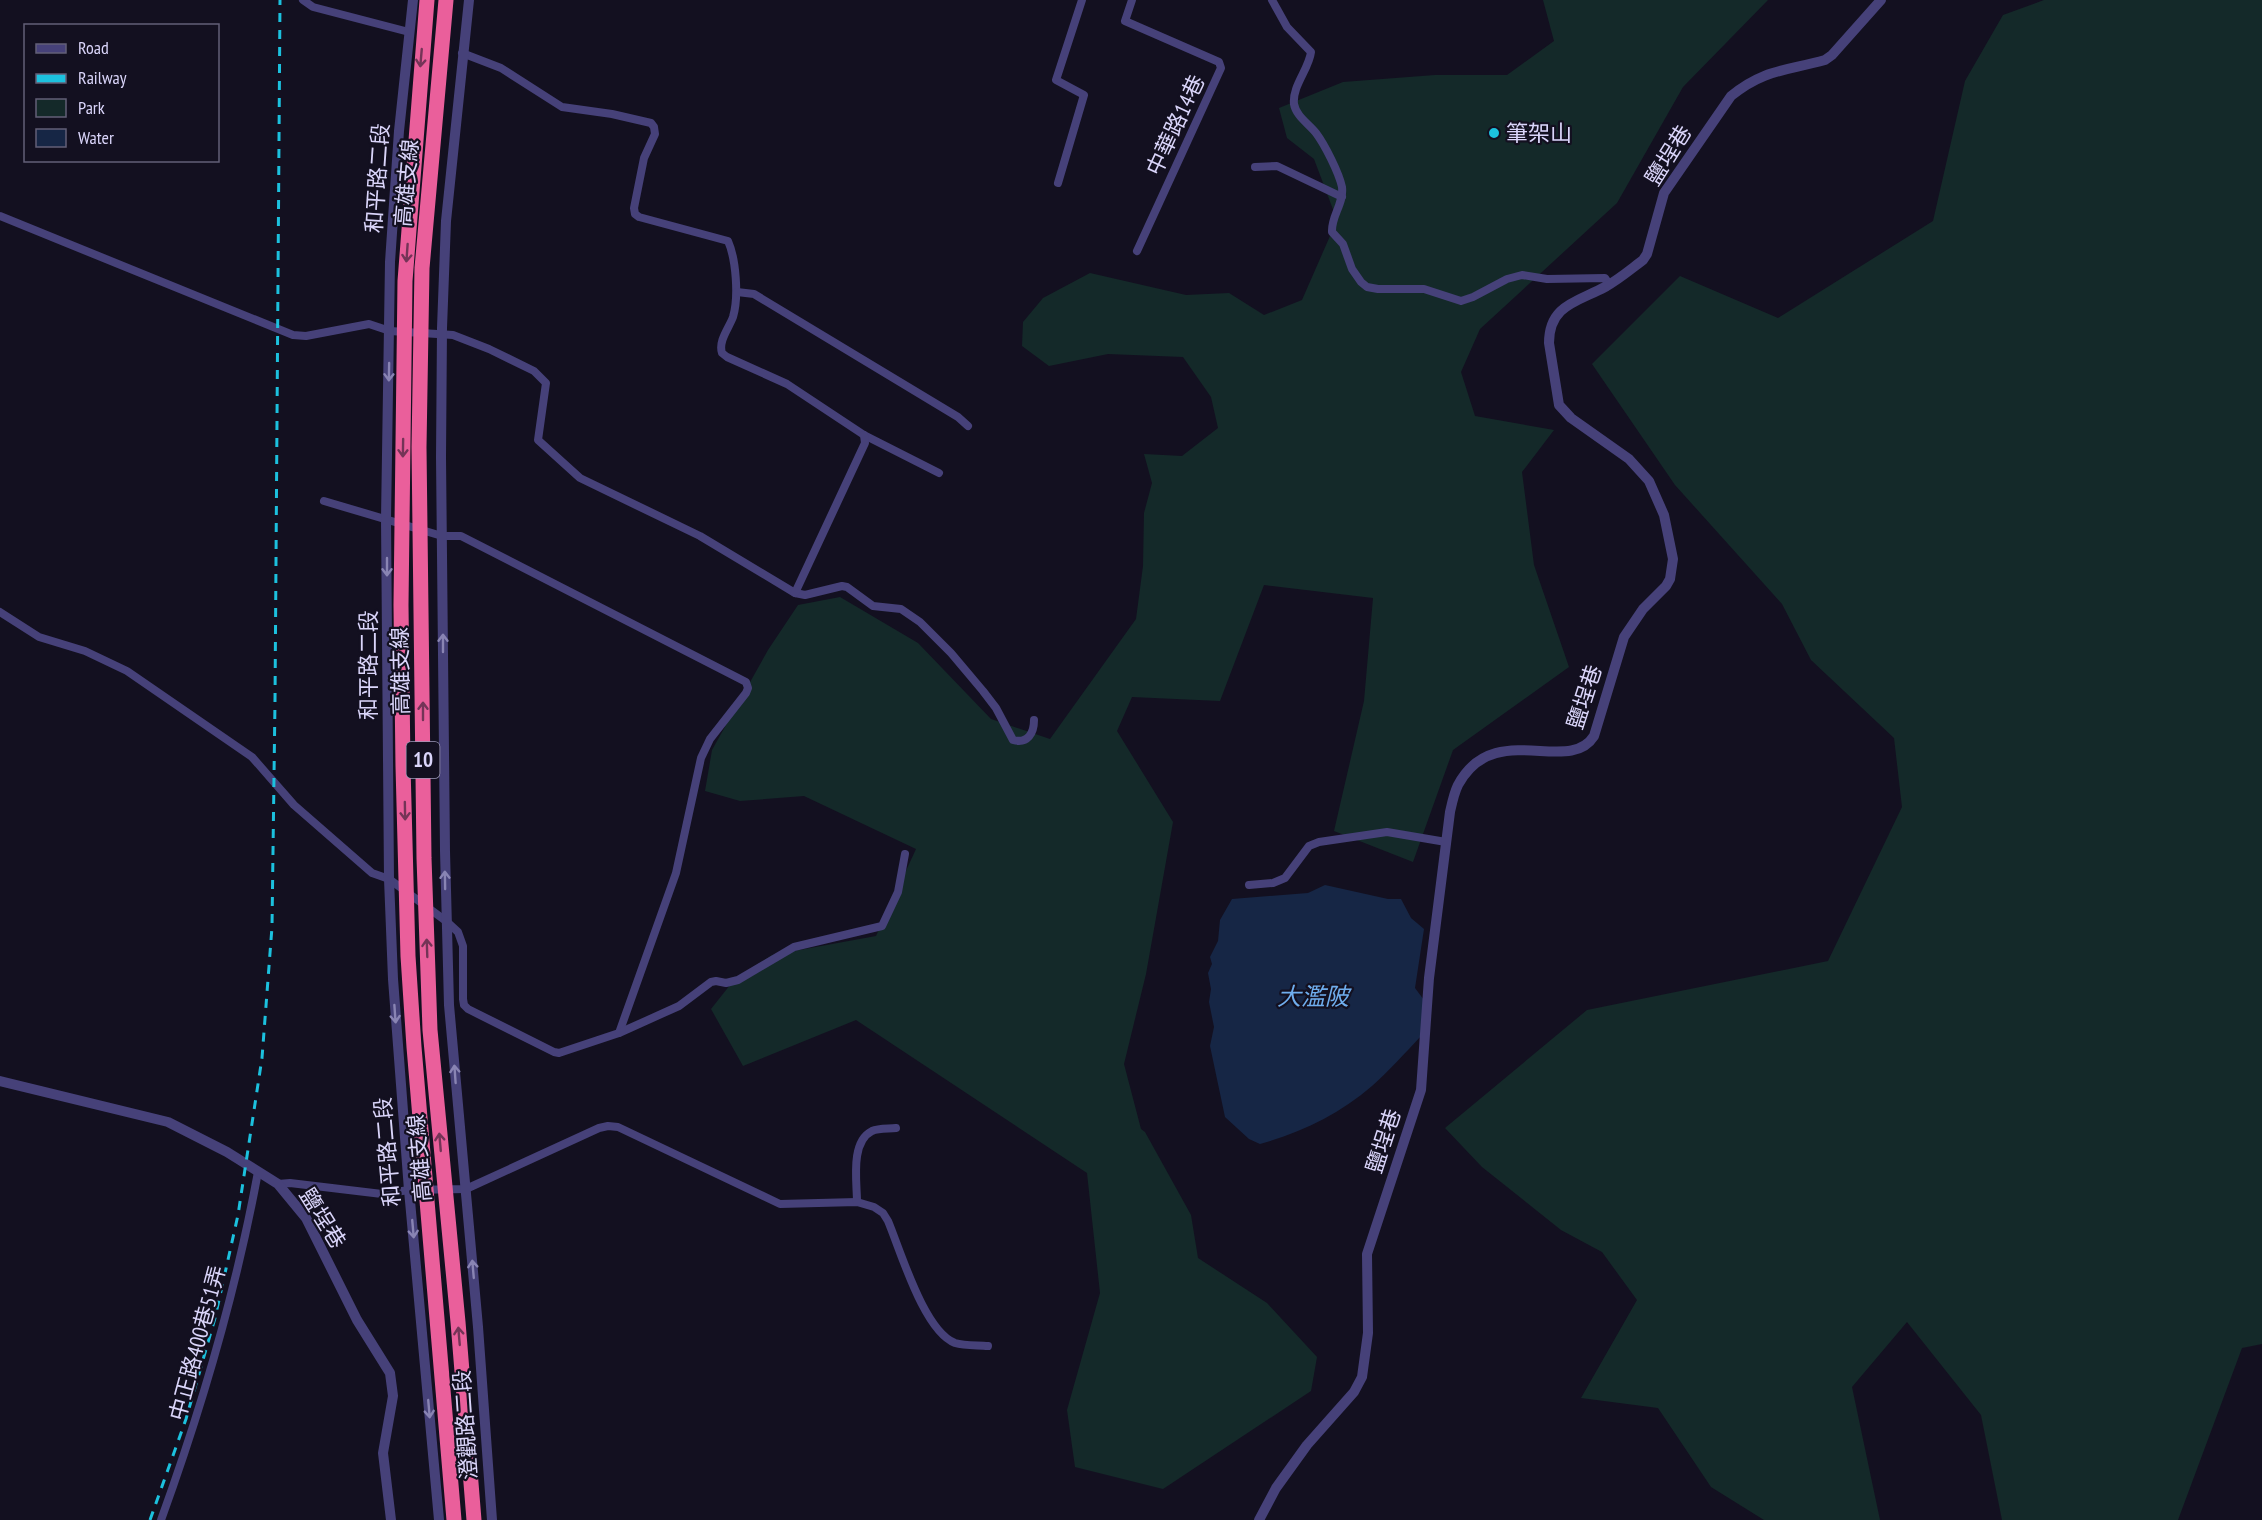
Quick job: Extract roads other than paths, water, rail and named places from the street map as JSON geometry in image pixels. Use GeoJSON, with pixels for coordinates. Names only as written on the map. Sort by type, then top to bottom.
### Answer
{"type":"FeatureCollection","features":[{"type":"Feature","properties":{"kind":"highway","name":"高雄支線"},"geometry":{"type":"LineString","coordinates":[[427,0],[405,281],[401,606],[408,956],[454,1520]]}},
{"type":"Feature","properties":{"kind":"highway","name":"高雄支線"},"geometry":{"type":"LineString","coordinates":[[446,0],[422,268],[419,447],[424,858],[430,1030],[474,1520]]}},
{"type":"Feature","properties":{"kind":"street"},"geometry":{"type":"LineString","coordinates":[[303,0],[314,7],[409,32]]}},
{"type":"Feature","properties":{"kind":"street","name":"和平路二段"},"geometry":{"type":"LineString","coordinates":[[413,0],[399,131],[391,250],[387,519],[388,879],[393,979],[422,1330]]}},
{"type":"Feature","properties":{"kind":"street"},"geometry":{"type":"LineString","coordinates":[[466,1189],[449,1005],[446,921],[442,334],[446,221],[469,0]]}},
{"type":"Feature","properties":{"kind":"street"},"geometry":{"type":"LineString","coordinates":[[1058,183],[1084,95],[1056,80],[1082,0]]}},
{"type":"Feature","properties":{"kind":"street","name":"中華路14巷"},"geometry":{"type":"LineString","coordinates":[[1132,0],[1125,21],[1219,62],[1221,68],[1137,250]]}},
{"type":"Feature","properties":{"kind":"street"},"geometry":{"type":"LineString","coordinates":[[1272,0],[1287,27],[1311,52],[1295,94],[1294,103],[1298,114],[1318,135],[1340,182],[1342,197],[1333,220],[1332,232],[1343,244],[1355,274],[1367,287],[1424,289],[1461,301],[1507,279],[1522,275],[1547,279],[1605,278],[1608,281],[1606,286]]}},
{"type":"Feature","properties":{"kind":"street","name":"鹽埕巷"},"geometry":{"type":"LineString","coordinates":[[1259,1520],[1276,1488],[1307,1445],[1354,1392],[1362,1377],[1368,1333],[1367,1254],[1421,1090],[1429,978],[1450,812],[1457,786],[1478,762],[1490,754],[1503,750],[1526,749],[1552,752],[1580,749],[1590,744],[1624,637],[1632,623],[1670,579],[1673,559],[1667,528],[1649,481],[1629,459],[1564,412],[1556,398],[1549,343],[1552,322],[1568,304],[1606,286],[1643,260],[1647,254],[1664,193],[1731,96],[1743,85],[1763,74],[1825,60],[1881,0]]}},
{"type":"Feature","properties":{"kind":"street"},"geometry":{"type":"LineString","coordinates":[[462,53],[501,68],[561,107],[612,114],[651,123],[654,127],[654,134],[644,158],[634,208],[635,214],[728,241],[736,292],[733,316],[721,344],[722,352],[727,357],[787,384],[864,435],[939,473]]}},
{"type":"Feature","properties":{"kind":"street"},"geometry":{"type":"LineString","coordinates":[[1255,167],[1277,166],[1342,197]]}},
{"type":"Feature","properties":{"kind":"street"},"geometry":{"type":"LineString","coordinates":[[0,216],[293,335],[306,336],[369,324],[390,331],[453,335],[489,349],[534,371],[546,382],[538,440],[580,477],[700,536],[795,593],[805,595],[842,586],[847,587],[873,606],[901,609],[920,622],[951,653],[996,708],[1013,740],[1018,741],[1030,736],[1034,731],[1034,720]]}},
{"type":"Feature","properties":{"kind":"street"},"geometry":{"type":"LineString","coordinates":[[736,292],[754,294],[958,417],[968,426]]}},
{"type":"Feature","properties":{"kind":"street"},"geometry":{"type":"LineString","coordinates":[[795,593],[865,443],[864,435]]}},
{"type":"Feature","properties":{"kind":"street"},"geometry":{"type":"LineString","coordinates":[[324,501],[442,536],[461,536],[746,682],[748,688],[710,739],[701,758],[676,873],[619,1033]]}},
{"type":"Feature","properties":{"kind":"street"},"geometry":{"type":"LineString","coordinates":[[0,612],[39,637],[85,651],[127,671],[252,757],[294,805],[372,873],[388,879],[458,932],[463,946],[463,999],[468,1009],[559,1053],[619,1033],[679,1006],[711,982],[733,983],[794,947],[882,926],[898,892],[905,854]]}},
{"type":"Feature","properties":{"kind":"street"},"geometry":{"type":"LineString","coordinates":[[1250,885],[1273,884],[1285,878],[1309,846],[1319,842],[1387,832],[1446,842]]}},
{"type":"Feature","properties":{"kind":"street","name":"鹽埕巷"},"geometry":{"type":"LineString","coordinates":[[0,1081],[168,1122],[227,1152],[278,1184],[306,1218],[357,1320],[390,1373],[393,1396],[383,1453],[391,1520]]}},
{"type":"Feature","properties":{"kind":"street"},"geometry":{"type":"LineString","coordinates":[[278,1184],[290,1183],[382,1194],[409,1190],[466,1189],[608,1126],[618,1127],[780,1204],[856,1202],[874,1207],[883,1213],[926,1314],[938,1331],[954,1342],[988,1346]]}},
{"type":"Feature","properties":{"kind":"street"},"geometry":{"type":"LineString","coordinates":[[856,1202],[856,1164],[862,1141],[874,1130],[896,1128]]}},
{"type":"Feature","properties":{"kind":"street","name":"中正路400巷51弄"},"geometry":{"type":"LineString","coordinates":[[161,1520],[187,1448],[220,1337],[258,1172]]}},
{"type":"Feature","properties":{"kind":"street","name":"澄觀路二段"},"geometry":{"type":"LineString","coordinates":[[466,1189],[492,1520]]}},
{"type":"Feature","properties":{"kind":"street","name":"澄觀路二段"},"geometry":{"type":"LineString","coordinates":[[422,1330],[439,1520]]}},
{"type":"Feature","properties":{"kind":"water","name":"大濫陂"},"geometry":{"type":"Polygon","coordinates":[[[1325,885],[1388,899],[1401,899],[1411,918],[1424,929],[1415,988],[1424,1000],[1421,1036],[1378,1080],[1347,1105],[1305,1128],[1260,1144],[1249,1139],[1225,1117],[1210,1046],[1214,1027],[1209,1002],[1211,989],[1208,973],[1212,964],[1210,957],[1218,941],[1220,920],[1232,899],[1308,893],[1325,885]]]}},
{"type":"Feature","properties":{"kind":"railway"},"geometry":{"type":"LineString","coordinates":[[150,1520],[186,1419],[215,1318],[238,1215],[262,1058],[272,927],[280,0]]}},
{"type":"Feature","properties":{"kind":"place","name":"筆架山"},"geometry":{"type":"Point","coordinates":[1494,133]}}]}
